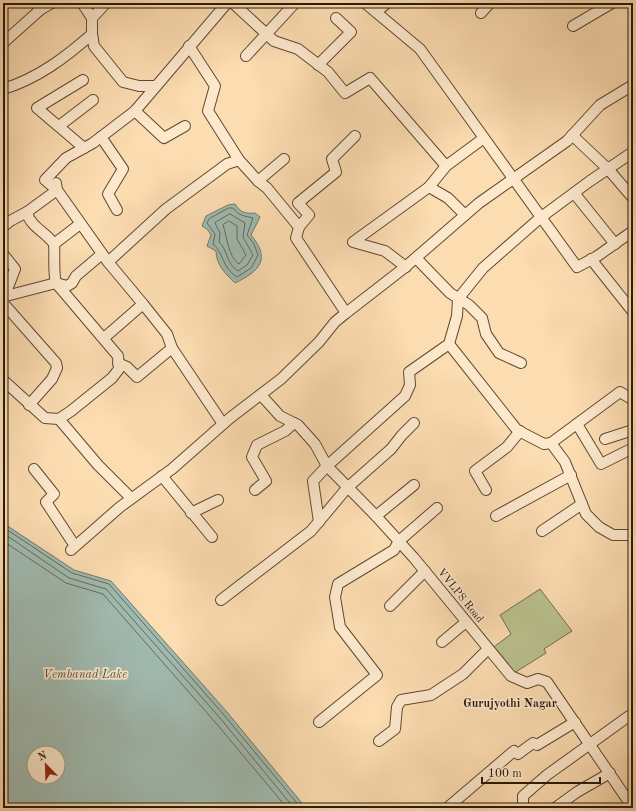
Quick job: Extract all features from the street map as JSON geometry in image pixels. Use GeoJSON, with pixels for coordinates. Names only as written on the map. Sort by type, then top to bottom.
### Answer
{"type":"FeatureCollection","features":[{"type":"Feature","properties":{"kind":"street"},"geometry":{"type":"LineString","coordinates":[[3,42],[38,6],[52,3]]}},
{"type":"Feature","properties":{"kind":"street"},"geometry":{"type":"LineString","coordinates":[[82,3],[92,18],[94,46],[123,82],[139,86],[156,86]]}},
{"type":"Feature","properties":{"kind":"street"},"geometry":{"type":"LineString","coordinates":[[92,18],[106,3]]}},
{"type":"Feature","properties":{"kind":"street"},"geometry":{"type":"LineString","coordinates":[[223,424],[172,348],[166,334],[105,258],[57,190],[45,180],[66,158],[84,148],[135,111],[226,3]]}},
{"type":"Feature","properties":{"kind":"street"},"geometry":{"type":"LineString","coordinates":[[233,3],[274,41],[298,49],[328,72],[345,93],[370,78],[446,166]]}},
{"type":"Feature","properties":{"kind":"street"},"geometry":{"type":"LineString","coordinates":[[246,56],[268,34],[295,3]]}},
{"type":"Feature","properties":{"kind":"street"},"geometry":{"type":"LineString","coordinates":[[365,3],[420,49],[540,218],[577,267],[614,244],[633,230]]}},
{"type":"Feature","properties":{"kind":"street"},"geometry":{"type":"LineString","coordinates":[[376,12],[387,3]]}},
{"type":"Feature","properties":{"kind":"street"},"geometry":{"type":"LineString","coordinates":[[481,13],[490,3]]}},
{"type":"Feature","properties":{"kind":"street"},"geometry":{"type":"LineString","coordinates":[[573,26],[612,3]]}},
{"type":"Feature","properties":{"kind":"street"},"geometry":{"type":"LineString","coordinates":[[318,65],[350,32],[336,18]]}},
{"type":"Feature","properties":{"kind":"street"},"geometry":{"type":"LineString","coordinates":[[3,90],[22,84],[70,54],[92,34]]}},
{"type":"Feature","properties":{"kind":"street"},"geometry":{"type":"LineString","coordinates":[[189,46],[215,86],[208,110],[239,160],[258,181],[267,188],[299,228]]}},
{"type":"Feature","properties":{"kind":"street"},"geometry":{"type":"LineString","coordinates":[[83,80],[37,108],[84,148]]}},
{"type":"Feature","properties":{"kind":"street"},"geometry":{"type":"LineString","coordinates":[[34,469],[54,494],[46,502],[73,548],[132,498],[172,469],[223,424],[297,365],[326,336],[335,322],[406,267],[465,215],[567,141],[600,105],[633,85]]}},
{"type":"Feature","properties":{"kind":"street"},"geometry":{"type":"LineString","coordinates":[[59,126],[93,100]]}},
{"type":"Feature","properties":{"kind":"street"},"geometry":{"type":"LineString","coordinates":[[135,111],[164,138],[185,126]]}},
{"type":"Feature","properties":{"kind":"street"},"geometry":{"type":"LineString","coordinates":[[572,135],[608,169],[633,198]]}},
{"type":"Feature","properties":{"kind":"street"},"geometry":{"type":"LineString","coordinates":[[346,313],[296,238],[299,228],[309,215],[298,203],[336,172],[332,159],[355,136]]}},
{"type":"Feature","properties":{"kind":"street"},"geometry":{"type":"LineString","coordinates":[[100,137],[123,169],[108,194],[117,210]]}},
{"type":"Feature","properties":{"kind":"street"},"geometry":{"type":"LineString","coordinates":[[406,267],[385,251],[353,242],[429,186],[446,166],[484,138]]}},
{"type":"Feature","properties":{"kind":"street"},"geometry":{"type":"LineString","coordinates":[[318,522],[313,481],[327,466],[405,396],[410,385],[409,372],[449,344],[457,316],[458,299],[483,268],[540,218],[574,192],[633,152]]}},
{"type":"Feature","properties":{"kind":"street"},"geometry":{"type":"LineString","coordinates":[[258,181],[284,159]]}},
{"type":"Feature","properties":{"kind":"street"},"geometry":{"type":"LineString","coordinates":[[6,296],[56,283],[67,286],[72,283],[76,276],[105,258],[166,209],[227,164],[239,160]]}},
{"type":"Feature","properties":{"kind":"street"},"geometry":{"type":"LineString","coordinates":[[429,186],[448,198],[465,215]]}},
{"type":"Feature","properties":{"kind":"street"},"geometry":{"type":"LineString","coordinates":[[3,227],[57,190]]}},
{"type":"Feature","properties":{"kind":"street"},"geometry":{"type":"LineString","coordinates":[[574,192],[614,244]]}},
{"type":"Feature","properties":{"kind":"street"},"geometry":{"type":"LineString","coordinates":[[3,380],[45,418],[59,419],[112,378],[119,369],[118,356],[56,283],[54,275],[56,268],[54,244],[32,223],[27,212]]}},
{"type":"Feature","properties":{"kind":"street"},"geometry":{"type":"LineString","coordinates":[[54,244],[80,224]]}},
{"type":"Feature","properties":{"kind":"street"},"geometry":{"type":"LineString","coordinates":[[3,254],[15,269],[6,296],[3,300],[4,304],[56,363],[57,368],[52,379],[30,405]]}},
{"type":"Feature","properties":{"kind":"street"},"geometry":{"type":"LineString","coordinates":[[416,258],[450,293],[469,306],[482,318],[486,334],[499,354],[521,363]]}},
{"type":"Feature","properties":{"kind":"street"},"geometry":{"type":"LineString","coordinates":[[591,259],[633,312]]}},
{"type":"Feature","properties":{"kind":"street"},"geometry":{"type":"LineString","coordinates":[[104,338],[143,304]]}},
{"type":"Feature","properties":{"kind":"street"},"geometry":{"type":"LineString","coordinates":[[449,344],[520,431],[544,444],[551,443],[620,392],[633,400]]}},
{"type":"Feature","properties":{"kind":"street"},"geometry":{"type":"LineString","coordinates":[[118,363],[127,367],[137,377],[172,348]]}},
{"type":"Feature","properties":{"kind":"street","name":"VVLPS Road"},"geometry":{"type":"LineString","coordinates":[[261,395],[280,416],[298,425],[316,444],[327,466],[399,540],[511,676],[526,683],[538,679],[547,682],[632,803]]}},
{"type":"Feature","properties":{"kind":"street"},"geometry":{"type":"LineString","coordinates":[[59,419],[98,465],[132,498]]}},
{"type":"Feature","properties":{"kind":"street"},"geometry":{"type":"LineString","coordinates":[[221,600],[311,531],[347,488],[391,449],[414,422]]}},
{"type":"Feature","properties":{"kind":"street"},"geometry":{"type":"LineString","coordinates":[[255,490],[266,481],[252,457],[257,445],[284,431],[294,423]]}},
{"type":"Feature","properties":{"kind":"street"},"geometry":{"type":"LineString","coordinates":[[577,424],[601,464],[633,448]]}},
{"type":"Feature","properties":{"kind":"street"},"geometry":{"type":"LineString","coordinates":[[605,438],[633,430]]}},
{"type":"Feature","properties":{"kind":"street"},"geometry":{"type":"LineString","coordinates":[[486,490],[475,471],[507,447],[520,431]]}},
{"type":"Feature","properties":{"kind":"street"},"geometry":{"type":"LineString","coordinates":[[551,443],[565,462],[586,514],[599,527],[613,535],[633,535]]}},
{"type":"Feature","properties":{"kind":"street"},"geometry":{"type":"LineString","coordinates":[[496,516],[570,475]]}},
{"type":"Feature","properties":{"kind":"street"},"geometry":{"type":"LineString","coordinates":[[162,476],[212,537]]}},
{"type":"Feature","properties":{"kind":"street"},"geometry":{"type":"LineString","coordinates":[[376,516],[414,486]]}},
{"type":"Feature","properties":{"kind":"street"},"geometry":{"type":"LineString","coordinates":[[191,513],[218,500]]}},
{"type":"Feature","properties":{"kind":"street"},"geometry":{"type":"LineString","coordinates":[[542,531],[582,504]]}},
{"type":"Feature","properties":{"kind":"street"},"geometry":{"type":"LineString","coordinates":[[319,722],[377,675],[340,627],[335,597],[338,584],[394,550],[399,540],[437,508]]}},
{"type":"Feature","properties":{"kind":"street"},"geometry":{"type":"LineString","coordinates":[[390,606],[425,571]]}},
{"type":"Feature","properties":{"kind":"street"},"geometry":{"type":"LineString","coordinates":[[442,642],[466,622]]}},
{"type":"Feature","properties":{"kind":"street"},"geometry":{"type":"LineString","coordinates":[[379,741],[395,729],[397,707],[401,700],[432,695],[463,674],[488,649]]}},
{"type":"Feature","properties":{"kind":"street"},"geometry":{"type":"LineString","coordinates":[[523,808],[523,796],[547,775],[629,716]]}},
{"type":"Feature","properties":{"kind":"street"},"geometry":{"type":"LineString","coordinates":[[447,808],[514,751],[518,754],[533,742],[537,745],[575,722]]}},
{"type":"Feature","properties":{"kind":"street"},"geometry":{"type":"LineString","coordinates":[[555,808],[577,792],[610,773]]}},
{"type":"Feature","properties":{"kind":"green space"},"geometry":{"type":"Polygon","coordinates":[[[540,589],[572,631],[544,649],[546,653],[514,673],[494,647],[511,634],[500,615],[540,589]]]}},
{"type":"Feature","properties":{"kind":"water"},"geometry":{"type":"Polygon","coordinates":[[[235,204],[243,212],[255,213],[260,217],[251,235],[257,243],[261,258],[260,264],[251,274],[235,283],[225,273],[220,265],[216,256],[216,251],[207,246],[211,235],[208,230],[202,226],[206,216],[228,205],[235,204]]]}},
{"type":"Feature","properties":{"kind":"water","name":"Vembanad Lake"},"geometry":{"type":"Polygon","coordinates":[[[3,523],[74,570],[111,581],[227,712],[306,808],[3,808],[3,523]]]}},
{"type":"Feature","properties":{"kind":"district","name":"Gurujyothi Nagar"},"geometry":{"type":"Point","coordinates":[510,704]}}]}
